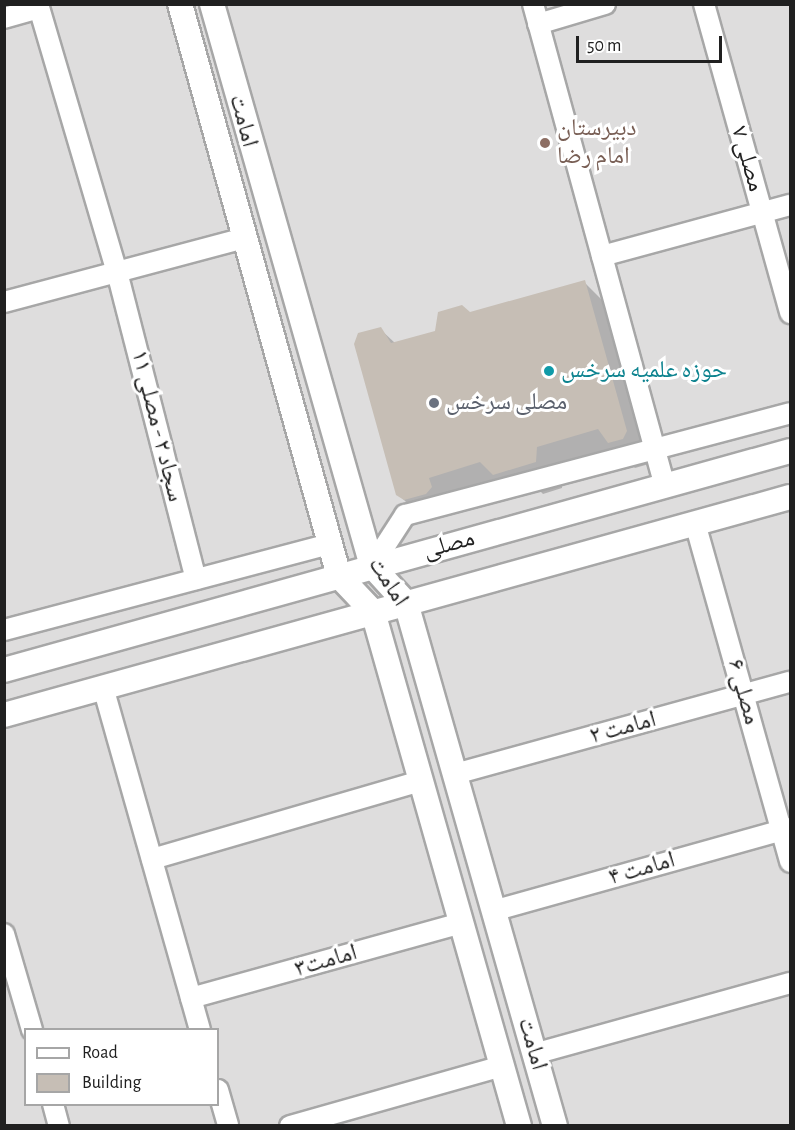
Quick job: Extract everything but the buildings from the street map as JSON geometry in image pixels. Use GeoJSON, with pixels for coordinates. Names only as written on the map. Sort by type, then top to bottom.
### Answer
{"type":"FeatureCollection","features":[{"type":"Feature","properties":{"kind":"street","name":"امامت"},"geometry":{"type":"LineString","coordinates":[[180,4],[339,576],[373,612],[519,1125]]}},
{"type":"Feature","properties":{"kind":"street","name":"امامت"},"geometry":{"type":"LineString","coordinates":[[212,4],[273,230],[372,566],[406,603],[555,1125]]}},
{"type":"Feature","properties":{"kind":"street"},"geometry":{"type":"LineString","coordinates":[[533,4],[665,486]]}},
{"type":"Feature","properties":{"kind":"street"},"geometry":{"type":"LineString","coordinates":[[538,24],[605,4]]}},
{"type":"Feature","properties":{"kind":"street","name":"مصلی ۷"},"geometry":{"type":"LineString","coordinates":[[704,4],[790,313]]}},
{"type":"Feature","properties":{"kind":"street"},"geometry":{"type":"LineString","coordinates":[[4,18],[39,6]]}},
{"type":"Feature","properties":{"kind":"street","name":"سجاد ۲ - مصلی ۱۱"},"geometry":{"type":"LineString","coordinates":[[39,6],[117,272],[196,579]]}},
{"type":"Feature","properties":{"kind":"street"},"geometry":{"type":"LineString","coordinates":[[602,256],[790,205]]}},
{"type":"Feature","properties":{"kind":"street"},"geometry":{"type":"LineString","coordinates":[[4,302],[273,230]]}},
{"type":"Feature","properties":{"kind":"street"},"geometry":{"type":"LineString","coordinates":[[372,566],[405,515],[655,451],[790,413]]}},
{"type":"Feature","properties":{"kind":"street","name":"مصلی"},"geometry":{"type":"LineString","coordinates":[[4,670],[790,451]]}},
{"type":"Feature","properties":{"kind":"street","name":"مصلی"},"geometry":{"type":"LineString","coordinates":[[4,715],[790,497]]}},
{"type":"Feature","properties":{"kind":"street","name":"مصلی ۶"},"geometry":{"type":"LineString","coordinates":[[695,523],[744,695],[786,829],[790,862]]}},
{"type":"Feature","properties":{"kind":"street"},"geometry":{"type":"LineString","coordinates":[[4,630],[330,544]]}},
{"type":"Feature","properties":{"kind":"street","name":"امامت ۲"},"geometry":{"type":"LineString","coordinates":[[455,774],[790,682]]}},
{"type":"Feature","properties":{"kind":"street"},"geometry":{"type":"LineString","coordinates":[[103,687],[200,1028]]}},
{"type":"Feature","properties":{"kind":"street"},"geometry":{"type":"LineString","coordinates":[[152,859],[421,781]]}},
{"type":"Feature","properties":{"kind":"street","name":"امامت ۴"},"geometry":{"type":"LineString","coordinates":[[494,910],[786,829]]}},
{"type":"Feature","properties":{"kind":"street","name":"امامت۳"},"geometry":{"type":"LineString","coordinates":[[191,998],[461,923]]}},
{"type":"Feature","properties":{"kind":"street"},"geometry":{"type":"LineString","coordinates":[[4,934],[32,1028]]}},
{"type":"Feature","properties":{"kind":"street"},"geometry":{"type":"LineString","coordinates":[[534,1054],[790,983]]}},
{"type":"Feature","properties":{"kind":"street"},"geometry":{"type":"LineString","coordinates":[[290,1125],[502,1066]]}},
{"type":"Feature","properties":{"kind":"street"},"geometry":{"type":"LineString","coordinates":[[219,1094],[228,1125]]}},
{"type":"Feature","properties":{"kind":"street"},"geometry":{"type":"LineString","coordinates":[[54,1106],[59,1125]]}},
{"type":"Feature","properties":{"kind":"shaded area"},"geometry":{"type":"Polygon","coordinates":[[[5,5],[790,5],[790,1125],[5,1126],[5,5]]]}},
{"type":"Feature","properties":{"kind":"place","name":"دبیرستان امام رضا"},"geometry":{"type":"Point","coordinates":[545,143]}},
{"type":"Feature","properties":{"kind":"place","name":"حوزه علمیه سرخس"},"geometry":{"type":"Point","coordinates":[549,371]}},
{"type":"Feature","properties":{"kind":"place","name":"مصلی سرخس"},"geometry":{"type":"Point","coordinates":[434,403]}}]}
